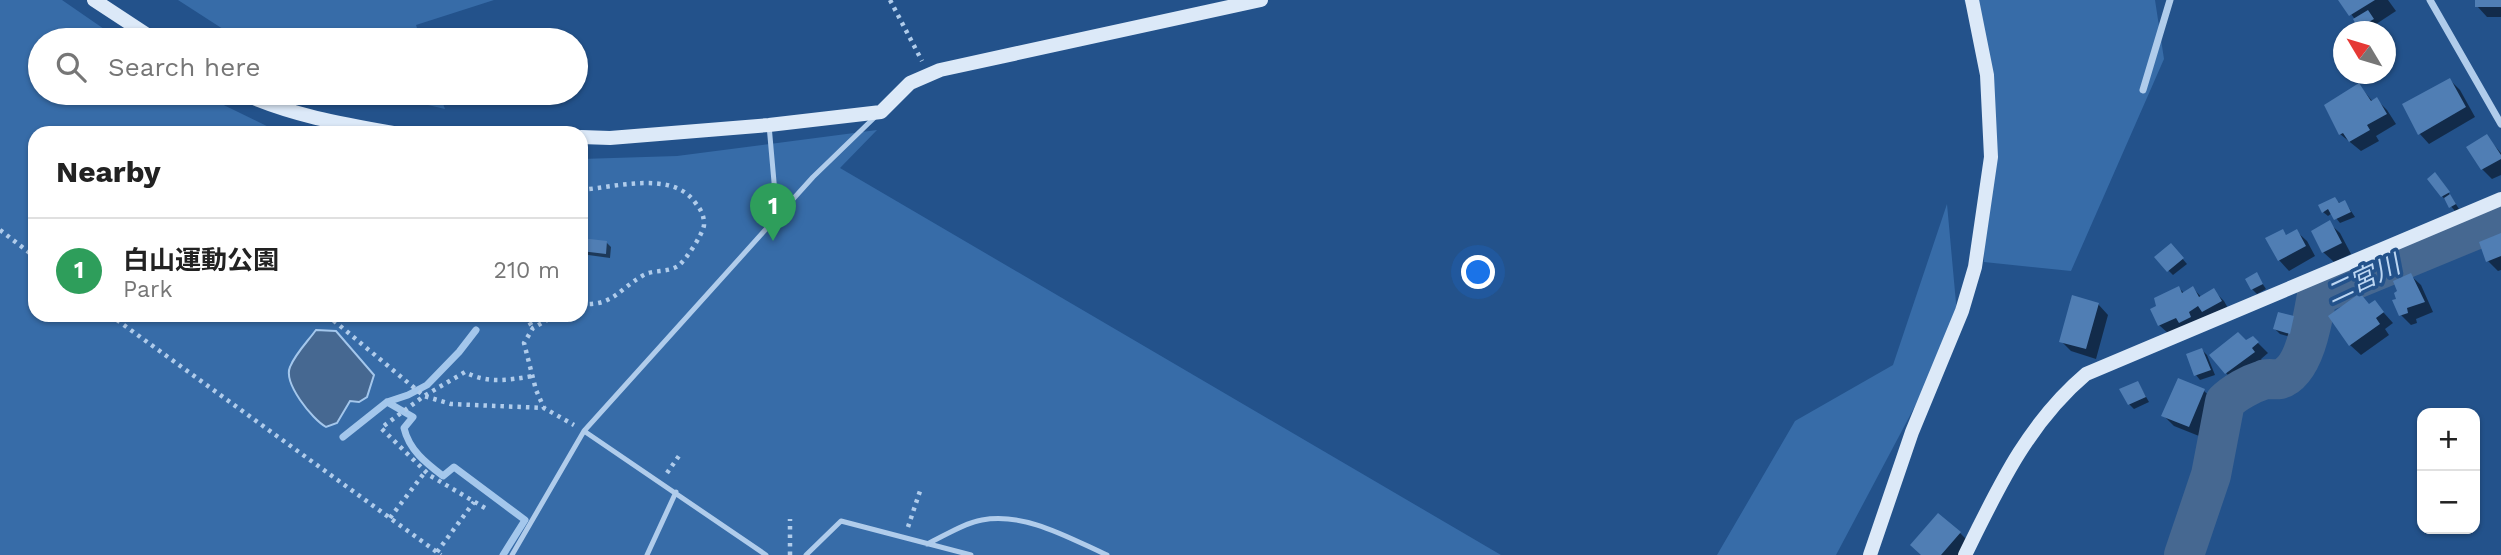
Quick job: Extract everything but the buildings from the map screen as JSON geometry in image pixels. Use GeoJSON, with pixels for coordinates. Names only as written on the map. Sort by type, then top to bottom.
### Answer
{"type":"FeatureCollection","features":[{"type":"Feature","properties":{"kind":"street"},"geometry":{"type":"LineString","coordinates":[[94,0],[137,28]]}},
{"type":"Feature","properties":{"kind":"street"},"geometry":{"type":"LineString","coordinates":[[588,137],[610,138],[769,125],[881,112],[910,83],[940,70],[1261,0]]}},
{"type":"Feature","properties":{"kind":"street"},"geometry":{"type":"LineString","coordinates":[[1870,555],[1912,432],[1962,312],[1975,267],[1991,157],[1987,75],[1972,0]]}},
{"type":"Feature","properties":{"kind":"street"},"geometry":{"type":"LineString","coordinates":[[2143,90],[2170,0]]}},
{"type":"Feature","properties":{"kind":"street"},"geometry":{"type":"LineString","coordinates":[[2430,0],[2501,124]]}},
{"type":"Feature","properties":{"kind":"street"},"geometry":{"type":"LineString","coordinates":[[271,105],[353,126]]}},
{"type":"Feature","properties":{"kind":"street"},"geometry":{"type":"LineString","coordinates":[[1965,555],[2036,425],[2063,393],[2086,374],[2501,199]]}},
{"type":"Feature","properties":{"kind":"lane"},"geometry":{"type":"LineString","coordinates":[[512,555],[584,431],[813,177],[881,112]]}},
{"type":"Feature","properties":{"kind":"lane"},"geometry":{"type":"LineString","coordinates":[[769,125],[777,217]]}},
{"type":"Feature","properties":{"kind":"lane"},"geometry":{"type":"LineString","coordinates":[[584,431],[766,555]]}},
{"type":"Feature","properties":{"kind":"lane"},"geometry":{"type":"LineString","coordinates":[[647,555],[676,492]]}},
{"type":"Feature","properties":{"kind":"lane"},"geometry":{"type":"LineString","coordinates":[[926,544],[979,520],[1004,518],[1047,529],[1107,555]]}},
{"type":"Feature","properties":{"kind":"lane"},"geometry":{"type":"LineString","coordinates":[[806,555],[841,521],[971,555]]}},
{"type":"Feature","properties":{"kind":"path"},"geometry":{"type":"LineString","coordinates":[[890,0],[929,75]]}},
{"type":"Feature","properties":{"kind":"path"},"geometry":{"type":"LineString","coordinates":[[588,189],[656,183],[678,187],[690,196],[703,212],[704,230],[679,265],[663,271],[649,272],[611,300],[588,305]]}},
{"type":"Feature","properties":{"kind":"path"},"geometry":{"type":"LineString","coordinates":[[0,230],[28,252]]}},
{"type":"Feature","properties":{"kind":"path"},"geometry":{"type":"LineString","coordinates":[[120,322],[439,554],[474,502]]}},
{"type":"Feature","properties":{"kind":"path"},"geometry":{"type":"LineString","coordinates":[[335,322],[424,396],[451,404],[544,408],[584,431]]}},
{"type":"Feature","properties":{"kind":"path"},"geometry":{"type":"LineString","coordinates":[[529,322],[533,328]]}},
{"type":"Feature","properties":{"kind":"path"},"geometry":{"type":"LineString","coordinates":[[544,322],[533,328],[524,343],[536,390],[544,408]]}},
{"type":"Feature","properties":{"kind":"path"},"geometry":{"type":"LineString","coordinates":[[485,509],[425,472],[381,428],[424,396],[465,372],[479,379],[500,382],[533,376]]}},
{"type":"Feature","properties":{"kind":"path"},"geometry":{"type":"LineString","coordinates":[[661,482],[681,453]]}},
{"type":"Feature","properties":{"kind":"path"},"geometry":{"type":"LineString","coordinates":[[390,518],[425,472]]}},
{"type":"Feature","properties":{"kind":"path"},"geometry":{"type":"LineString","coordinates":[[905,538],[920,491]]}},
{"type":"Feature","properties":{"kind":"path"},"geometry":{"type":"LineString","coordinates":[[790,519],[790,555]]}},
{"type":"Feature","properties":{"kind":"shaded area"},"geometry":{"type":"Polygon","coordinates":[[[0,0],[62,0],[103,28],[28,28],[28,105],[224,105],[267,126],[28,126],[28,322],[588,322],[588,159],[677,156],[877,130],[840,168],[1501,555],[0,555],[0,0]]]}},
{"type":"Feature","properties":{"kind":"shaded area"},"geometry":{"type":"Polygon","coordinates":[[[178,0],[494,0],[416,25],[417,28],[221,28],[178,0]]]}},
{"type":"Feature","properties":{"kind":"shaded area"},"geometry":{"type":"Polygon","coordinates":[[[1964,0],[2155,0],[2164,59],[2071,271],[1984,262],[1987,59],[1964,0]]]}},
{"type":"Feature","properties":{"kind":"shaded area"},"geometry":{"type":"Polygon","coordinates":[[[428,105],[444,105],[445,109],[428,105]]]}},
{"type":"Feature","properties":{"kind":"shaded area"},"geometry":{"type":"Polygon","coordinates":[[[1947,204],[1958,325],[1836,555],[1717,555],[1795,421],[1893,365],[1947,204]]]}},
{"type":"Feature","properties":{"kind":"shaded area"},"geometry":{"type":"Polygon","coordinates":[[[316,330],[336,331],[374,375],[367,397],[359,402],[350,401],[337,423],[326,427],[300,400],[289,374],[295,357],[316,330]]]}},
{"type":"Feature","properties":{"kind":"waterway","name":"二宮川"},"geometry":{"type":"LineString","coordinates":[[2184,555],[2211,475],[2225,402],[2253,384],[2265,379],[2280,379],[2296,366],[2306,343],[2317,295],[2501,219]]}},
{"type":"Feature","properties":{"kind":"waterway"},"geometry":{"type":"LineString","coordinates":[[343,437],[387,402],[427,385],[476,330]]}},
{"type":"Feature","properties":{"kind":"waterway"},"geometry":{"type":"LineString","coordinates":[[387,402],[413,417],[404,428],[406,436],[430,466],[443,476],[454,467],[525,520],[503,555]]}},
{"type":"Feature","properties":{"kind":"place","name":"白山運動公園"},"geometry":{"type":"Point","coordinates":[773,241]}}]}
